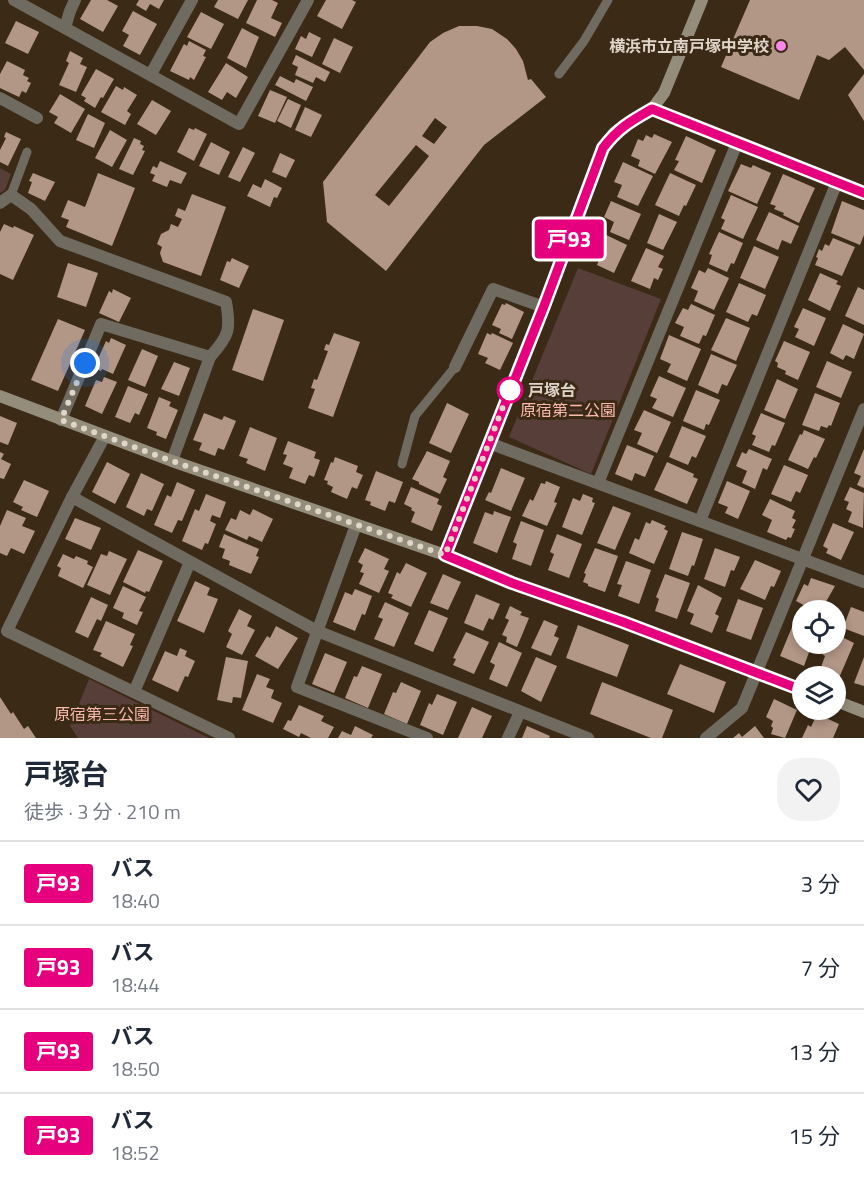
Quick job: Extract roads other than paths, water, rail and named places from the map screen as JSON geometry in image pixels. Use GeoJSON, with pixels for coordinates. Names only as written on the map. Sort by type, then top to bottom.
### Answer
{"type":"FeatureCollection","features":[{"type":"Feature","properties":{"kind":"street"},"geometry":{"type":"LineString","coordinates":[[14,0],[239,124],[308,0]]}},
{"type":"Feature","properties":{"kind":"street"},"geometry":{"type":"LineString","coordinates":[[65,28],[75,0]]}},
{"type":"Feature","properties":{"kind":"street"},"geometry":{"type":"LineString","coordinates":[[151,74],[192,0]]}},
{"type":"Feature","properties":{"kind":"street"},"geometry":{"type":"LineString","coordinates":[[445,555],[544,306],[603,148],[614,133],[652,109],[664,93],[702,0]]}},
{"type":"Feature","properties":{"kind":"street"},"geometry":{"type":"LineString","coordinates":[[0,98],[37,118]]}},
{"type":"Feature","properties":{"kind":"street"},"geometry":{"type":"LineString","coordinates":[[652,109],[864,192]]}},
{"type":"Feature","properties":{"kind":"street"},"geometry":{"type":"LineString","coordinates":[[598,483],[737,143]]}},
{"type":"Feature","properties":{"kind":"street"},"geometry":{"type":"LineString","coordinates":[[700,521],[837,182]]}},
{"type":"Feature","properties":{"kind":"street"},"geometry":{"type":"LineString","coordinates":[[0,203],[11,195],[31,209],[60,242],[226,302],[230,326],[219,347],[210,357],[172,461]]}},
{"type":"Feature","properties":{"kind":"street"},"geometry":{"type":"LineString","coordinates":[[455,368],[493,289],[544,306]]}},
{"type":"Feature","properties":{"kind":"street"},"geometry":{"type":"LineString","coordinates":[[61,420],[101,324],[210,357]]}},
{"type":"Feature","properties":{"kind":"street"},"geometry":{"type":"LineString","coordinates":[[0,396],[172,461],[445,555],[512,583],[623,622],[792,686]]}},
{"type":"Feature","properties":{"kind":"street"},"geometry":{"type":"LineString","coordinates":[[706,738],[742,708],[864,409]]}},
{"type":"Feature","properties":{"kind":"street"},"geometry":{"type":"LineString","coordinates":[[105,436],[72,497],[7,631],[229,738]]}},
{"type":"Feature","properties":{"kind":"street"},"geometry":{"type":"LineString","coordinates":[[489,443],[864,582]]}},
{"type":"Feature","properties":{"kind":"street"},"geometry":{"type":"LineString","coordinates":[[72,497],[317,631],[520,712],[569,735],[588,738]]}},
{"type":"Feature","properties":{"kind":"street"},"geometry":{"type":"LineString","coordinates":[[356,525],[297,687],[427,738]]}},
{"type":"Feature","properties":{"kind":"street"},"geometry":{"type":"LineString","coordinates":[[134,692],[190,562]]}},
{"type":"Feature","properties":{"kind":"street"},"geometry":{"type":"LineString","coordinates":[[846,705],[864,712]]}},
{"type":"Feature","properties":{"kind":"street"},"geometry":{"type":"LineString","coordinates":[[508,738],[520,712]]}},
{"type":"Feature","properties":{"kind":"lane"},"geometry":{"type":"LineString","coordinates":[[559,74],[584,41],[608,0]]}},
{"type":"Feature","properties":{"kind":"lane"},"geometry":{"type":"LineString","coordinates":[[11,195],[27,152]]}},
{"type":"Feature","properties":{"kind":"lane"},"geometry":{"type":"LineString","coordinates":[[402,464],[415,416],[455,368]]}},
{"type":"Feature","properties":{"kind":"place","name":"横浜市立南戸塚中学校"},"geometry":{"type":"Point","coordinates":[781,46]}},
{"type":"Feature","properties":{"kind":"place","name":"戸塚台"},"geometry":{"type":"Point","coordinates":[510,390]}},
{"type":"Feature","properties":{"kind":"park label","name":"原宿第二公園"},"geometry":{"type":"Point","coordinates":[568,410]}},
{"type":"Feature","properties":{"kind":"park label","name":"原宿第三公園"},"geometry":{"type":"Point","coordinates":[102,714]}}]}
